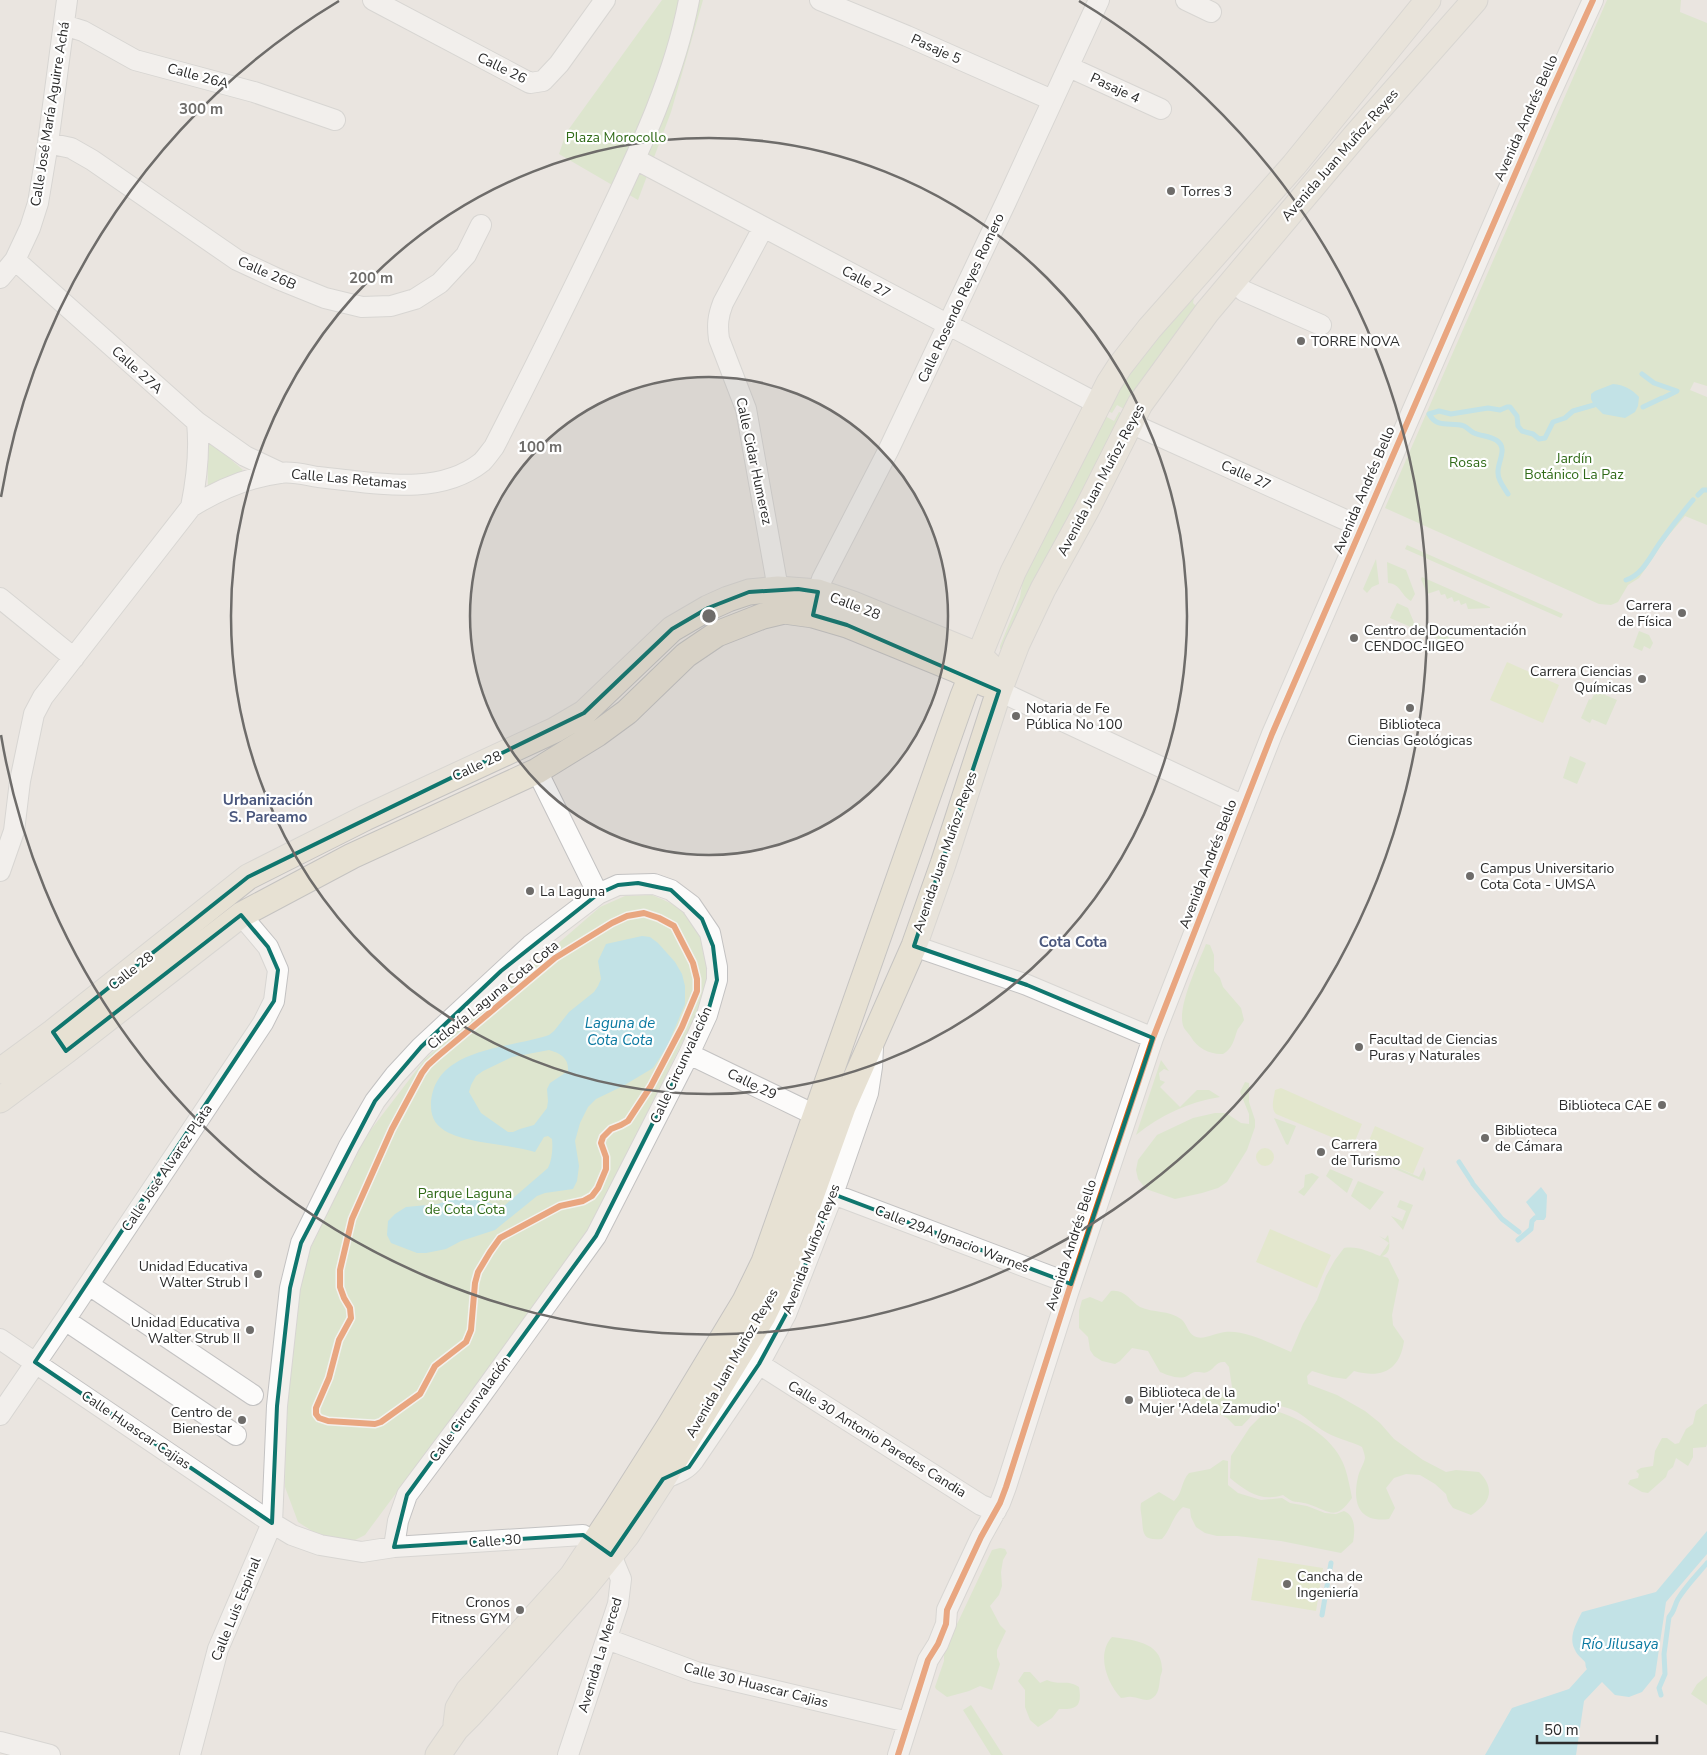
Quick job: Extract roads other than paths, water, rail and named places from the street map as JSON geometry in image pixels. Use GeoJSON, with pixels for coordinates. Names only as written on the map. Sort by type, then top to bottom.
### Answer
{"type":"FeatureCollection","features":[{"type":"Feature","properties":{"kind":"main road","name":"Avenida Juan Muñoz Reyes"},"geometry":{"type":"LineString","coordinates":[[602,1549],[670,1425],[745,1301],[764,1262],[976,666],[1013,572],[1098,404],[1120,366],[1149,329],[1294,165],[1428,0]]}},
{"type":"Feature","properties":{"kind":"main road","name":"Avenida Juan Muñoz Reyes"},"geometry":{"type":"LineString","coordinates":[[450,1744],[458,1708],[468,1691],[572,1576],[602,1549],[626,1536],[763,1316],[782,1277],[843,1107],[914,946],[999,691],[1017,644],[1043,589],[1087,509],[1140,404],[1207,312],[1355,136],[1475,0]]}},
{"type":"Feature","properties":{"kind":"main road","name":"Calle 28"},"geometry":{"type":"LineString","coordinates":[[0,1100],[60,1042],[195,920],[248,877],[365,818],[555,730],[584,714],[672,629],[708,608],[728,599],[749,592],[781,600],[815,604],[847,625],[976,666],[999,691]]}},
{"type":"Feature","properties":{"kind":"main road","name":"Calle 28"},"geometry":{"type":"LineString","coordinates":[[0,1071],[60,1042],[241,915],[352,856],[537,771],[569,752],[598,734],[626,712],[686,655],[717,634],[763,616],[781,600]]}},
{"type":"Feature","properties":{"kind":"main road"},"geometry":{"type":"LineString","coordinates":[[555,730],[569,752]]}},
{"type":"Feature","properties":{"kind":"main road"},"geometry":{"type":"LineString","coordinates":[[225,894],[241,915]]}},
{"type":"Feature","properties":{"kind":"street","name":"Calle José María Aguirre Achá"},"geometry":{"type":"LineString","coordinates":[[0,278],[15,260],[30,228],[38,203],[67,0]]}},
{"type":"Feature","properties":{"kind":"street","name":"Calle 26"},"geometry":{"type":"LineString","coordinates":[[373,0],[530,83],[543,81],[559,64],[605,0]]}},
{"type":"Feature","properties":{"kind":"street","name":"Calle Las Retamas"},"geometry":{"type":"LineString","coordinates":[[0,871],[14,831],[20,781],[34,714],[43,697],[191,507],[210,495],[243,482],[282,473],[390,484],[424,484],[452,478],[473,468],[484,460],[494,447],[528,382],[635,159],[668,82],[690,0]]}},
{"type":"Feature","properties":{"kind":"street","name":"Pasaje 5"},"geometry":{"type":"LineString","coordinates":[[820,0],[1052,100]]}},
{"type":"Feature","properties":{"kind":"street","name":"Calle Rosendo Reyes Romero"},"geometry":{"type":"LineString","coordinates":[[815,604],[822,579],[888,451],[1099,0]]}},
{"type":"Feature","properties":{"kind":"street"},"geometry":{"type":"LineString","coordinates":[[1186,0],[1211,12]]}},
{"type":"Feature","properties":{"kind":"street","name":"Avenida Andrés Bello"},"geometry":{"type":"LineString","coordinates":[[898,1755],[928,1660],[938,1644],[946,1624],[948,1610],[1006,1487],[1153,1038],[1272,734],[1542,112],[1593,0]]}},
{"type":"Feature","properties":{"kind":"street","name":"Calle 26A"},"geometry":{"type":"LineString","coordinates":[[64,25],[83,31],[135,60],[254,92],[335,120]]}},
{"type":"Feature","properties":{"kind":"street","name":"Pasaje 4"},"geometry":{"type":"LineString","coordinates":[[1069,66],[1161,109]]}},
{"type":"Feature","properties":{"kind":"street","name":"Calle 26B"},"geometry":{"type":"LineString","coordinates":[[48,143],[70,148],[92,160],[236,260],[325,298],[362,307],[399,304],[415,299],[440,283],[466,255],[481,225]]}},
{"type":"Feature","properties":{"kind":"street","name":"Calle 27"},"geometry":{"type":"LineString","coordinates":[[635,159],[1098,404]]}},
{"type":"Feature","properties":{"kind":"street","name":"Calle Cidar Humerez"},"geometry":{"type":"LineString","coordinates":[[763,228],[723,303],[718,316],[717,328],[719,339],[746,409],[781,600]]}},
{"type":"Feature","properties":{"kind":"street","name":"Calle 27A"},"geometry":{"type":"LineString","coordinates":[[15,260],[196,422],[245,456],[282,473]]}},
{"type":"Feature","properties":{"kind":"street"},"geometry":{"type":"LineString","coordinates":[[1244,291],[1321,325]]}},
{"type":"Feature","properties":{"kind":"street"},"geometry":{"type":"LineString","coordinates":[[191,507],[198,464],[199,440],[196,422]]}},
{"type":"Feature","properties":{"kind":"street","name":"Calle 27"},"geometry":{"type":"LineString","coordinates":[[1130,423],[1361,527]]}},
{"type":"Feature","properties":{"kind":"street"},"geometry":{"type":"LineString","coordinates":[[0,598],[74,658]]}},
{"type":"Feature","properties":{"kind":"street"},"geometry":{"type":"LineString","coordinates":[[999,691],[1244,806]]}},
{"type":"Feature","properties":{"kind":"street"},"geometry":{"type":"LineString","coordinates":[[537,771],[598,894]]}},
{"type":"Feature","properties":{"kind":"street","name":"Calle Circunvalación"},"geometry":{"type":"LineString","coordinates":[[272,1523],[277,1406],[290,1288],[300,1243],[349,1146],[375,1101],[395,1075],[421,1047],[531,945],[598,894],[618,885],[654,884],[671,890],[691,905],[710,933],[717,967],[717,980],[707,1015],[596,1236],[472,1408],[407,1494],[398,1521],[394,1547]]}},
{"type":"Feature","properties":{"kind":"street","name":"Calle José Alvarez Plata"},"geometry":{"type":"LineString","coordinates":[[0,1415],[263,1023],[274,1001],[278,970],[268,947],[241,915]]}},
{"type":"Feature","properties":{"kind":"street"},"geometry":{"type":"LineString","coordinates":[[914,946],[1027,985],[1153,1038]]}},
{"type":"Feature","properties":{"kind":"street","name":"Avenida Muñoz Reyes"},"geometry":{"type":"LineString","coordinates":[[663,1479],[689,1467],[759,1364],[786,1314],[833,1194],[868,1093],[872,1067],[873,1040]]}},
{"type":"Feature","properties":{"kind":"street","name":"Calle 29"},"geometry":{"type":"LineString","coordinates":[[689,1054],[815,1115]]}},
{"type":"Feature","properties":{"kind":"street","name":"Calle 29A Ignacio Warnes"},"geometry":{"type":"LineString","coordinates":[[833,1194],[1071,1284]]}},
{"type":"Feature","properties":{"kind":"street"},"geometry":{"type":"LineString","coordinates":[[89,1285],[253,1395]]}},
{"type":"Feature","properties":{"kind":"street"},"geometry":{"type":"LineString","coordinates":[[65,1320],[236,1435]]}},
{"type":"Feature","properties":{"kind":"street","name":"Calle Huascar Cajias"},"geometry":{"type":"LineString","coordinates":[[0,1339],[272,1523]]}},
{"type":"Feature","properties":{"kind":"street","name":"Calle 30 Antonio Paredes Candia"},"geometry":{"type":"LineString","coordinates":[[759,1364],[980,1505],[996,1511]]}},
{"type":"Feature","properties":{"kind":"street"},"geometry":{"type":"LineString","coordinates":[[272,1523],[292,1535],[320,1545],[362,1552],[394,1547]]}},
{"type":"Feature","properties":{"kind":"street","name":"Calle Luis Espinal"},"geometry":{"type":"LineString","coordinates":[[190,1755],[218,1648],[272,1523]]}},
{"type":"Feature","properties":{"kind":"street","name":"Calle 30"},"geometry":{"type":"LineString","coordinates":[[394,1547],[583,1535],[602,1549]]}},
{"type":"Feature","properties":{"kind":"street","name":"Avenida La Merced"},"geometry":{"type":"LineString","coordinates":[[568,1755],[618,1604],[621,1579],[602,1549]]}},
{"type":"Feature","properties":{"kind":"street","name":"Calle 30 Huascar Cajias"},"geometry":{"type":"LineString","coordinates":[[607,1639],[696,1672],[908,1722]]}},
{"type":"Feature","properties":{"kind":"street"},"geometry":{"type":"LineString","coordinates":[[0,1742],[50,1755]]}},
{"type":"Feature","properties":{"kind":"water"},"geometry":{"type":"Polygon","coordinates":[[[1613,384],[1628,388],[1639,397],[1635,412],[1625,418],[1603,414],[1591,399],[1591,394],[1595,391],[1613,384]]]}},
{"type":"Feature","properties":{"kind":"water","name":"Laguna de Cota Cota"},"geometry":{"type":"Polygon","coordinates":[[[642,936],[650,937],[658,943],[675,962],[682,974],[685,986],[685,1004],[667,1047],[653,1068],[596,1099],[588,1107],[580,1123],[575,1141],[579,1166],[577,1181],[573,1189],[537,1196],[495,1230],[461,1241],[446,1249],[417,1253],[391,1243],[387,1235],[388,1221],[406,1207],[438,1204],[452,1199],[473,1199],[500,1206],[505,1205],[548,1168],[551,1158],[552,1139],[548,1136],[544,1137],[535,1152],[458,1137],[441,1128],[431,1111],[435,1087],[444,1072],[458,1061],[494,1048],[549,1035],[554,1031],[569,1012],[594,992],[598,986],[601,979],[598,961],[606,944],[642,936]],[[549,1050],[512,1057],[476,1076],[469,1092],[481,1113],[508,1132],[534,1125],[547,1108],[547,1089],[550,1083],[568,1071],[565,1059],[549,1050]]]}},
{"type":"Feature","properties":{"kind":"water"},"geometry":{"type":"Polygon","coordinates":[[[1541,1187],[1547,1195],[1546,1217],[1544,1220],[1537,1220],[1526,1202],[1541,1187]]]}},
{"type":"Feature","properties":{"kind":"water","name":"Río Jilusaya"},"geometry":{"type":"Polygon","coordinates":[[[1707,1531],[1707,1554],[1666,1602],[1655,1676],[1642,1692],[1629,1697],[1615,1695],[1602,1682],[1584,1701],[1576,1755],[1485,1755],[1512,1708],[1569,1689],[1587,1669],[1585,1662],[1576,1652],[1572,1640],[1577,1621],[1582,1612],[1656,1592],[1707,1531]]]}},
{"type":"Feature","properties":{"kind":"waterway"},"geometry":{"type":"LineString","coordinates":[[1642,374],[1654,383],[1677,391],[1665,397]]}},
{"type":"Feature","properties":{"kind":"waterway"},"geometry":{"type":"LineString","coordinates":[[1643,407],[1662,398]]}},
{"type":"Feature","properties":{"kind":"waterway"},"geometry":{"type":"LineString","coordinates":[[1508,494],[1498,476],[1502,451],[1500,443],[1494,439],[1474,433],[1464,426],[1441,424],[1429,414],[1439,411],[1451,414],[1488,408],[1500,410],[1510,407],[1517,416],[1518,426],[1522,431],[1533,434],[1539,439],[1545,438],[1553,422],[1565,418],[1573,411],[1594,405]]}},
{"type":"Feature","properties":{"kind":"waterway"},"geometry":{"type":"LineString","coordinates":[[1698,495],[1703,490],[1707,490]]}},
{"type":"Feature","properties":{"kind":"waterway"},"geometry":{"type":"LineString","coordinates":[[1626,580],[1638,573],[1693,500]]}},
{"type":"Feature","properties":{"kind":"waterway"},"geometry":{"type":"LineString","coordinates":[[1459,1162],[1472,1182]]}},
{"type":"Feature","properties":{"kind":"waterway"},"geometry":{"type":"LineString","coordinates":[[1473,1184],[1502,1219],[1519,1232]]}},
{"type":"Feature","properties":{"kind":"waterway"},"geometry":{"type":"LineString","coordinates":[[1518,1240],[1531,1229],[1532,1221],[1535,1218]]}},
{"type":"Feature","properties":{"kind":"waterway"},"geometry":{"type":"LineString","coordinates":[[1322,1615],[1331,1563]]}},
{"type":"Feature","properties":{"kind":"waterway"},"geometry":{"type":"LineString","coordinates":[[1661,1695],[1659,1688],[1665,1674],[1664,1654],[1669,1617],[1681,1594],[1707,1563]]}},
{"type":"Feature","properties":{"kind":"place","name":"Torres 3"},"geometry":{"type":"Point","coordinates":[1171,191]}},
{"type":"Feature","properties":{"kind":"place","name":"TORRE NOVA"},"geometry":{"type":"Point","coordinates":[1301,341]}},
{"type":"Feature","properties":{"kind":"place","name":"Carrera de Física"},"geometry":{"type":"Point","coordinates":[1682,613]}},
{"type":"Feature","properties":{"kind":"place","name":"Centro de Documentación CENDOC-IIGEO"},"geometry":{"type":"Point","coordinates":[1354,638]}},
{"type":"Feature","properties":{"kind":"place","name":"Carrera Ciencias Químicas"},"geometry":{"type":"Point","coordinates":[1642,679]}},
{"type":"Feature","properties":{"kind":"place","name":"Biblioteca Ciencias Geológicas"},"geometry":{"type":"Point","coordinates":[1410,708]}},
{"type":"Feature","properties":{"kind":"place","name":"Notaria de Fe Pública No 100"},"geometry":{"type":"Point","coordinates":[1016,716]}},
{"type":"Feature","properties":{"kind":"place","name":"Campus Universitario Cota Cota - UMSA"},"geometry":{"type":"Point","coordinates":[1470,876]}},
{"type":"Feature","properties":{"kind":"place","name":"La Laguna"},"geometry":{"type":"Point","coordinates":[530,891]}},
{"type":"Feature","properties":{"kind":"place","name":"Facultad de Ciencias Puras y Naturales"},"geometry":{"type":"Point","coordinates":[1359,1047]}},
{"type":"Feature","properties":{"kind":"place","name":"Biblioteca CAE"},"geometry":{"type":"Point","coordinates":[1662,1105]}},
{"type":"Feature","properties":{"kind":"place","name":"Biblioteca de Cámara"},"geometry":{"type":"Point","coordinates":[1485,1138]}},
{"type":"Feature","properties":{"kind":"place","name":"Carrera de Turismo"},"geometry":{"type":"Point","coordinates":[1321,1152]}},
{"type":"Feature","properties":{"kind":"place","name":"Unidad Educativa Walter Strub I"},"geometry":{"type":"Point","coordinates":[258,1274]}},
{"type":"Feature","properties":{"kind":"place","name":"Unidad Educativa Walter Strub II"},"geometry":{"type":"Point","coordinates":[250,1330]}},
{"type":"Feature","properties":{"kind":"place","name":"Biblioteca de la Mujer 'Adela Zamudio'"},"geometry":{"type":"Point","coordinates":[1129,1400]}},
{"type":"Feature","properties":{"kind":"place","name":"Centro de Bienestar"},"geometry":{"type":"Point","coordinates":[242,1420]}},
{"type":"Feature","properties":{"kind":"place","name":"Cancha de Ingeniería"},"geometry":{"type":"Point","coordinates":[1287,1584]}},
{"type":"Feature","properties":{"kind":"place","name":"Cronos Fitness GYM"},"geometry":{"type":"Point","coordinates":[520,1610]}},
{"type":"Feature","properties":{"kind":"district","name":"Urbanización S. Pareamo"},"geometry":{"type":"Point","coordinates":[268,808]}},
{"type":"Feature","properties":{"kind":"district","name":"Cota Cota"},"geometry":{"type":"Point","coordinates":[1073,942]}},
{"type":"Feature","properties":{"kind":"park label","name":"Plaza Morocollo"},"geometry":{"type":"Point","coordinates":[616,137]}},
{"type":"Feature","properties":{"kind":"park label","name":"Rosas"},"geometry":{"type":"Point","coordinates":[1468,462]}},
{"type":"Feature","properties":{"kind":"park label","name":"Jardín Botánico La Paz"},"geometry":{"type":"Point","coordinates":[1574,466]}},
{"type":"Feature","properties":{"kind":"park label","name":"Parque Laguna de Cota Cota"},"geometry":{"type":"Point","coordinates":[465,1202]}}]}
